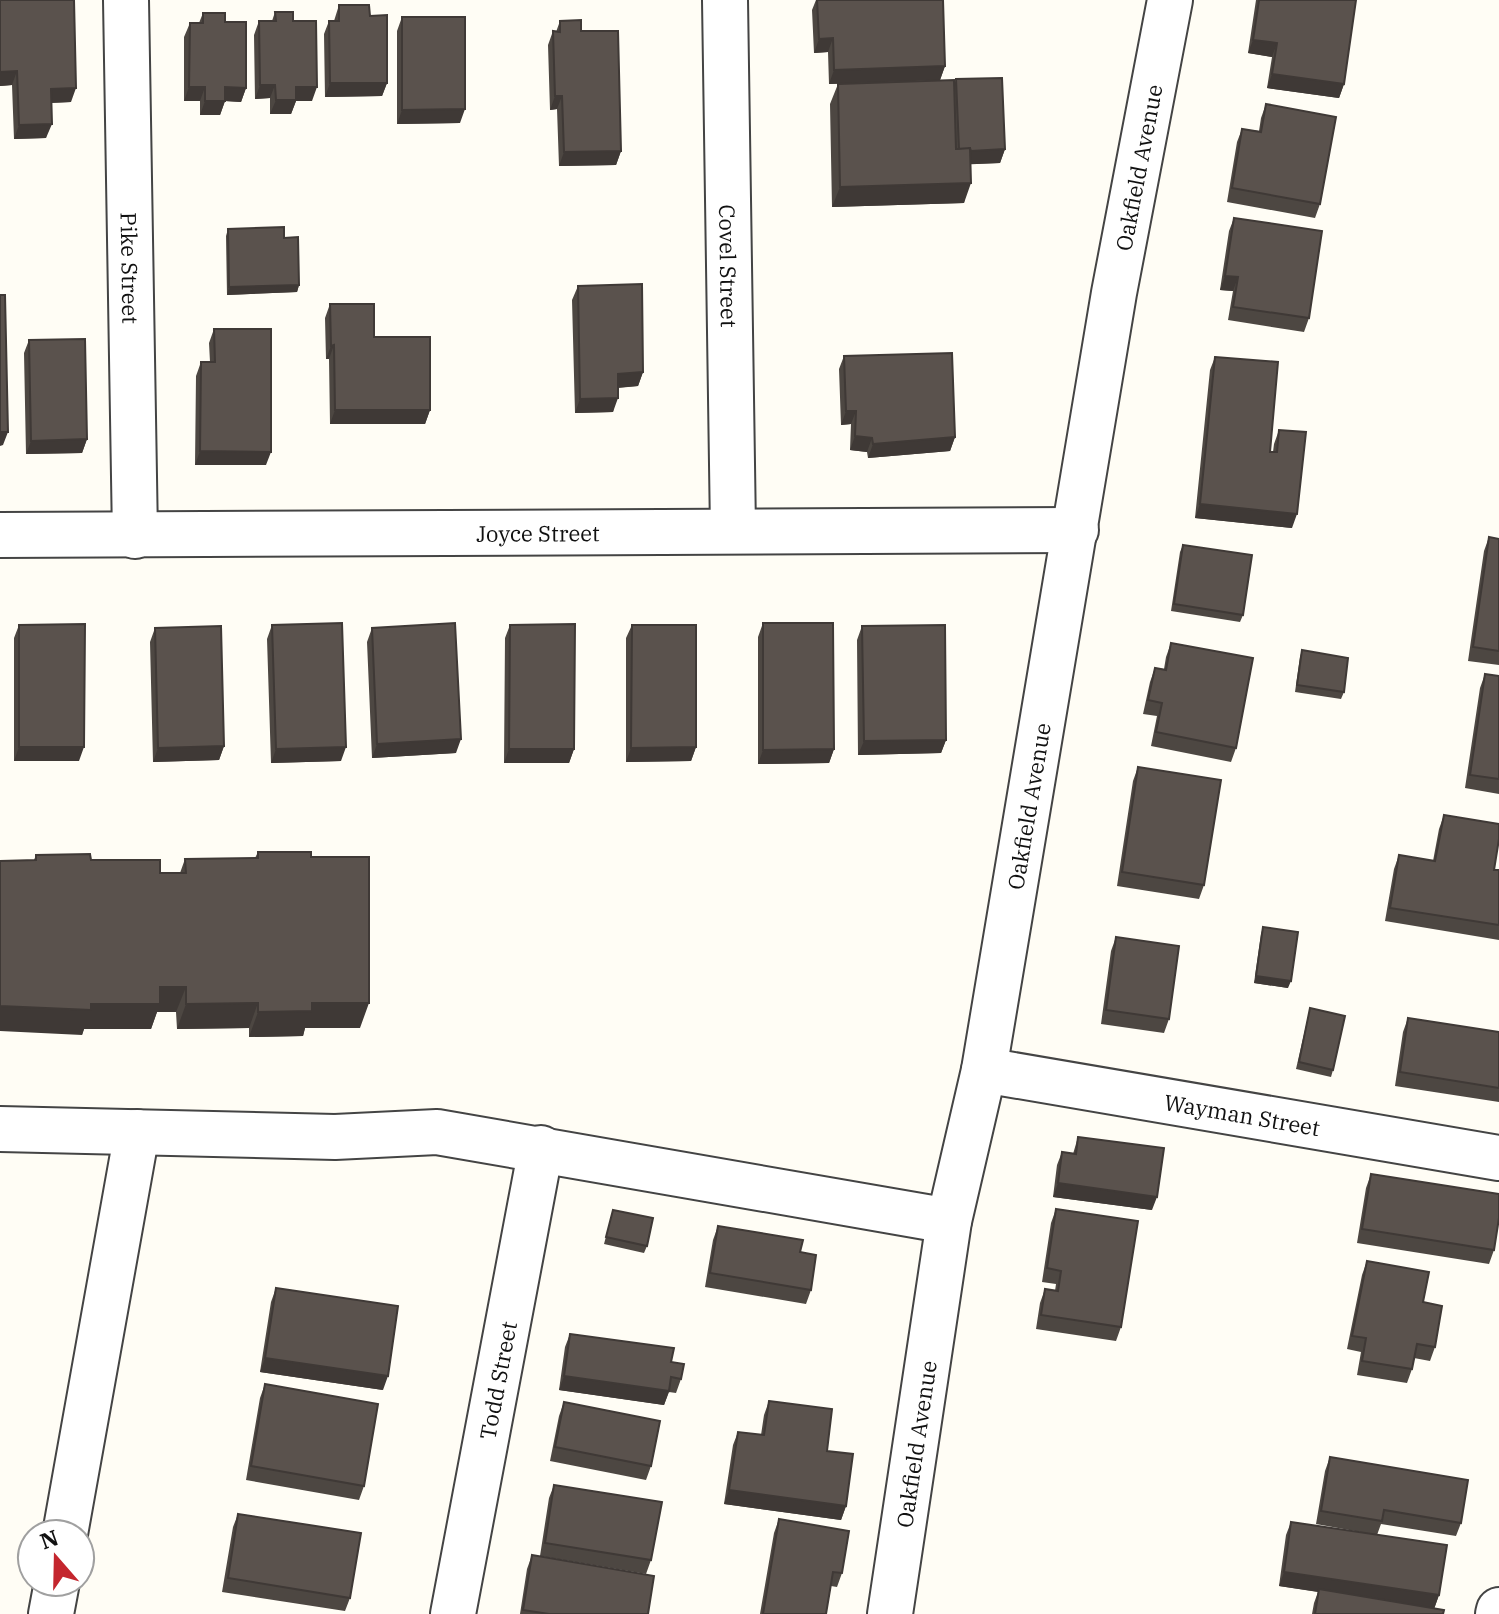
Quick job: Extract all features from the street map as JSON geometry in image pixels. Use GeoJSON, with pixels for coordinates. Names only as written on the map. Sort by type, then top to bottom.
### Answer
{"type":"FeatureCollection","features":[{"type":"Feature","properties":{"kind":"street","name":"Pike Street"},"geometry":{"type":"LineString","coordinates":[[126,0],[135,536]]}},
{"type":"Feature","properties":{"kind":"street","name":"Covel Street"},"geometry":{"type":"LineString","coordinates":[[725,0],[733,530]]}},
{"type":"Feature","properties":{"kind":"street","name":"Oakfield Avenue"},"geometry":{"type":"LineString","coordinates":[[890,1614],[949,1221],[984,1070],[1114,293],[1170,0]]}},
{"type":"Feature","properties":{"kind":"street","name":"Joyce Street"},"geometry":{"type":"LineString","coordinates":[[0,535],[1076,530]]}},
{"type":"Feature","properties":{"kind":"street","name":"Wayman Street"},"geometry":{"type":"LineString","coordinates":[[984,1070],[1499,1158]]}},
{"type":"Feature","properties":{"kind":"street"},"geometry":{"type":"LineString","coordinates":[[0,1129],[335,1137],[437,1132],[949,1221]]}},
{"type":"Feature","properties":{"kind":"street"},"geometry":{"type":"LineString","coordinates":[[68,1518],[137,1132]]}},
{"type":"Feature","properties":{"kind":"street","name":"Todd Street"},"geometry":{"type":"LineString","coordinates":[[453,1614],[541,1148]]}},
{"type":"Feature","properties":{"kind":"building"},"geometry":{"type":"Polygon","coordinates":[[[0,0],[74,0],[76,88],[51,89],[52,124],[19,125],[17,71],[0,72],[0,0]]]}},
{"type":"Feature","properties":{"kind":"building"},"geometry":{"type":"Polygon","coordinates":[[[817,0],[943,0],[945,66],[834,70],[833,38],[819,39],[817,0]]]}},
{"type":"Feature","properties":{"kind":"building"},"geometry":{"type":"Polygon","coordinates":[[[1259,0],[1356,0],[1344,84],[1272,74],[1277,43],[1253,40],[1259,0]]]}},
{"type":"Feature","properties":{"kind":"building"},"geometry":{"type":"Polygon","coordinates":[[[339,5],[369,5],[370,16],[387,15],[387,83],[330,83],[329,21],[339,21],[339,5]]]}},
{"type":"Feature","properties":{"kind":"building"},"geometry":{"type":"Polygon","coordinates":[[[275,12],[293,12],[293,21],[316,21],[317,87],[296,87],[296,100],[276,100],[275,85],[260,85],[259,21],[276,21],[275,12]]]}},
{"type":"Feature","properties":{"kind":"building"},"geometry":{"type":"Polygon","coordinates":[[[203,13],[225,13],[225,22],[246,22],[246,88],[225,87],[225,101],[205,101],[205,87],[189,87],[190,23],[203,23],[203,13]]]}},
{"type":"Feature","properties":{"kind":"building"},"geometry":{"type":"Polygon","coordinates":[[[402,17],[465,17],[465,109],[402,110],[402,17]]]}},
{"type":"Feature","properties":{"kind":"building"},"geometry":{"type":"Polygon","coordinates":[[[581,20],[581,31],[618,31],[621,151],[564,152],[562,96],[555,96],[553,31],[560,32],[560,21],[581,20]]]}},
{"type":"Feature","properties":{"kind":"building"},"geometry":{"type":"Polygon","coordinates":[[[1002,78],[1005,149],[959,149],[956,79],[1002,78]]]}},
{"type":"Feature","properties":{"kind":"building"},"geometry":{"type":"Polygon","coordinates":[[[954,80],[956,149],[970,148],[971,183],[840,187],[838,84],[954,80]]]}},
{"type":"Feature","properties":{"kind":"building"},"geometry":{"type":"Polygon","coordinates":[[[1266,104],[1336,117],[1320,204],[1232,188],[1242,129],[1261,132],[1266,104]]]}},
{"type":"Feature","properties":{"kind":"building"},"geometry":{"type":"Polygon","coordinates":[[[1234,218],[1322,231],[1309,318],[1233,307],[1238,277],[1225,276],[1234,218]]]}},
{"type":"Feature","properties":{"kind":"building"},"geometry":{"type":"Polygon","coordinates":[[[284,227],[284,238],[298,237],[299,285],[229,287],[228,229],[284,227]]]}},
{"type":"Feature","properties":{"kind":"building"},"geometry":{"type":"Polygon","coordinates":[[[642,284],[643,372],[618,374],[618,398],[580,399],[578,286],[642,284]]]}},
{"type":"Feature","properties":{"kind":"building"},"geometry":{"type":"Polygon","coordinates":[[[0,295],[5,295],[8,432],[0,432],[0,295]]]}},
{"type":"Feature","properties":{"kind":"building"},"geometry":{"type":"Polygon","coordinates":[[[330,304],[374,304],[374,337],[430,337],[430,410],[335,410],[330,304]]]}},
{"type":"Feature","properties":{"kind":"building"},"geometry":{"type":"Polygon","coordinates":[[[214,329],[271,329],[271,452],[200,451],[201,362],[215,362],[214,329]]]}},
{"type":"Feature","properties":{"kind":"building"},"geometry":{"type":"Polygon","coordinates":[[[85,339],[87,439],[31,441],[29,340],[85,339]]]}},
{"type":"Feature","properties":{"kind":"building"},"geometry":{"type":"Polygon","coordinates":[[[952,353],[955,437],[873,444],[872,438],[855,436],[856,411],[846,411],[844,356],[952,353]]]}},
{"type":"Feature","properties":{"kind":"building"},"geometry":{"type":"Polygon","coordinates":[[[1215,357],[1278,362],[1270,452],[1277,452],[1279,430],[1306,432],[1297,514],[1200,504],[1215,357]]]}},
{"type":"Feature","properties":{"kind":"building"},"geometry":{"type":"Polygon","coordinates":[[[1489,537],[1499,539],[1499,651],[1473,647],[1489,537]]]}},
{"type":"Feature","properties":{"kind":"building"},"geometry":{"type":"Polygon","coordinates":[[[1183,545],[1252,555],[1243,615],[1174,604],[1183,545]]]}},
{"type":"Feature","properties":{"kind":"building"},"geometry":{"type":"Polygon","coordinates":[[[342,623],[346,747],[276,749],[272,625],[342,623]]]}},
{"type":"Feature","properties":{"kind":"building"},"geometry":{"type":"Polygon","coordinates":[[[455,623],[461,739],[377,744],[372,628],[455,623]]]}},
{"type":"Feature","properties":{"kind":"building"},"geometry":{"type":"Polygon","coordinates":[[[763,623],[833,623],[834,749],[763,750],[763,623]]]}},
{"type":"Feature","properties":{"kind":"building"},"geometry":{"type":"Polygon","coordinates":[[[85,624],[84,747],[19,747],[19,625],[85,624]]]}},
{"type":"Feature","properties":{"kind":"building"},"geometry":{"type":"Polygon","coordinates":[[[575,624],[574,749],[509,749],[510,625],[575,624]]]}},
{"type":"Feature","properties":{"kind":"building"},"geometry":{"type":"Polygon","coordinates":[[[632,625],[696,625],[696,747],[631,748],[632,625]]]}},
{"type":"Feature","properties":{"kind":"building"},"geometry":{"type":"Polygon","coordinates":[[[945,625],[946,740],[864,741],[862,626],[945,625]]]}},
{"type":"Feature","properties":{"kind":"building"},"geometry":{"type":"Polygon","coordinates":[[[221,626],[224,746],[158,748],[155,628],[221,626]]]}},
{"type":"Feature","properties":{"kind":"building"},"geometry":{"type":"Polygon","coordinates":[[[1171,643],[1253,658],[1236,748],[1156,732],[1162,703],[1148,700],[1155,668],[1166,670],[1171,643]]]}},
{"type":"Feature","properties":{"kind":"building"},"geometry":{"type":"Polygon","coordinates":[[[1302,650],[1348,658],[1344,692],[1297,685],[1302,650]]]}},
{"type":"Feature","properties":{"kind":"building"},"geometry":{"type":"Polygon","coordinates":[[[1485,674],[1499,676],[1499,779],[1470,775],[1485,674]]]}},
{"type":"Feature","properties":{"kind":"building"},"geometry":{"type":"Polygon","coordinates":[[[1138,767],[1221,780],[1204,885],[1122,872],[1138,767]]]}},
{"type":"Feature","properties":{"kind":"building"},"geometry":{"type":"Polygon","coordinates":[[[1444,815],[1499,824],[1494,870],[1499,870],[1499,925],[1390,908],[1399,855],[1435,861],[1444,815]]]}},
{"type":"Feature","properties":{"kind":"building"},"geometry":{"type":"Polygon","coordinates":[[[258,852],[311,852],[311,857],[369,857],[369,1003],[312,1003],[312,1011],[258,1012],[258,1003],[186,1004],[186,987],[160,987],[160,1004],[91,1004],[91,1010],[0,1006],[0,861],[36,860],[36,855],[90,854],[91,860],[160,860],[160,873],[186,873],[185,859],[258,858],[258,852]]]}},
{"type":"Feature","properties":{"kind":"building"},"geometry":{"type":"Polygon","coordinates":[[[1263,927],[1298,932],[1291,981],[1256,976],[1263,927]]]}},
{"type":"Feature","properties":{"kind":"building"},"geometry":{"type":"Polygon","coordinates":[[[1116,937],[1179,946],[1169,1019],[1106,1010],[1116,937]]]}},
{"type":"Feature","properties":{"kind":"building"},"geometry":{"type":"Polygon","coordinates":[[[1310,1008],[1345,1016],[1333,1070],[1299,1062],[1310,1008]]]}},
{"type":"Feature","properties":{"kind":"building"},"geometry":{"type":"Polygon","coordinates":[[[1408,1018],[1499,1032],[1499,1088],[1400,1072],[1408,1018]]]}},
{"type":"Feature","properties":{"kind":"building"},"geometry":{"type":"Polygon","coordinates":[[[1078,1137],[1164,1148],[1157,1197],[1058,1183],[1062,1152],[1076,1154],[1078,1137]]]}},
{"type":"Feature","properties":{"kind":"building"},"geometry":{"type":"Polygon","coordinates":[[[1371,1174],[1499,1194],[1494,1250],[1362,1229],[1371,1174]]]}},
{"type":"Feature","properties":{"kind":"building"},"geometry":{"type":"Polygon","coordinates":[[[1056,1209],[1138,1221],[1121,1327],[1041,1315],[1045,1289],[1058,1291],[1061,1271],[1047,1268],[1056,1209]]]}},
{"type":"Feature","properties":{"kind":"building"},"geometry":{"type":"Polygon","coordinates":[[[613,1210],[653,1218],[647,1246],[606,1237],[613,1210]]]}},
{"type":"Feature","properties":{"kind":"building"},"geometry":{"type":"Polygon","coordinates":[[[718,1226],[803,1240],[800,1252],[816,1255],[811,1290],[710,1273],[718,1226]]]}},
{"type":"Feature","properties":{"kind":"building"},"geometry":{"type":"Polygon","coordinates":[[[1367,1261],[1429,1272],[1423,1302],[1442,1306],[1435,1347],[1417,1344],[1412,1369],[1362,1361],[1366,1338],[1352,1336],[1367,1261]]]}},
{"type":"Feature","properties":{"kind":"building"},"geometry":{"type":"Polygon","coordinates":[[[276,1288],[398,1306],[388,1376],[265,1358],[276,1288]]]}},
{"type":"Feature","properties":{"kind":"building"},"geometry":{"type":"Polygon","coordinates":[[[570,1334],[674,1348],[671,1362],[684,1364],[681,1379],[671,1377],[669,1391],[564,1376],[570,1334]]]}},
{"type":"Feature","properties":{"kind":"building"},"geometry":{"type":"Polygon","coordinates":[[[265,1384],[378,1404],[364,1486],[251,1466],[265,1384]]]}},
{"type":"Feature","properties":{"kind":"building"},"geometry":{"type":"Polygon","coordinates":[[[769,1401],[832,1409],[827,1451],[853,1454],[846,1506],[729,1490],[738,1432],[764,1435],[769,1401]]]}},
{"type":"Feature","properties":{"kind":"building"},"geometry":{"type":"Polygon","coordinates":[[[564,1402],[660,1421],[651,1466],[555,1447],[564,1402]]]}},
{"type":"Feature","properties":{"kind":"building"},"geometry":{"type":"Polygon","coordinates":[[[1330,1457],[1468,1480],[1461,1523],[1384,1510],[1382,1521],[1321,1511],[1330,1457]]]}},
{"type":"Feature","properties":{"kind":"building"},"geometry":{"type":"Polygon","coordinates":[[[554,1485],[662,1502],[651,1560],[545,1543],[554,1485]]]}},
{"type":"Feature","properties":{"kind":"building"},"geometry":{"type":"Polygon","coordinates":[[[238,1514],[361,1533],[350,1598],[228,1578],[238,1514]]]}},
{"type":"Feature","properties":{"kind":"building"},"geometry":{"type":"Polygon","coordinates":[[[779,1519],[849,1531],[842,1573],[833,1572],[826,1614],[763,1614],[779,1519]]]}},
{"type":"Feature","properties":{"kind":"building"},"geometry":{"type":"Polygon","coordinates":[[[1291,1522],[1447,1545],[1439,1595],[1284,1572],[1291,1522]]]}},
{"type":"Feature","properties":{"kind":"building"},"geometry":{"type":"Polygon","coordinates":[[[532,1555],[654,1576],[648,1614],[549,1614],[523,1610],[532,1555]]]}},
{"type":"Feature","properties":{"kind":"building"},"geometry":{"type":"Polygon","coordinates":[[[1319,1589],[1444,1610],[1443,1614],[1315,1614],[1319,1589]]]}}]}
